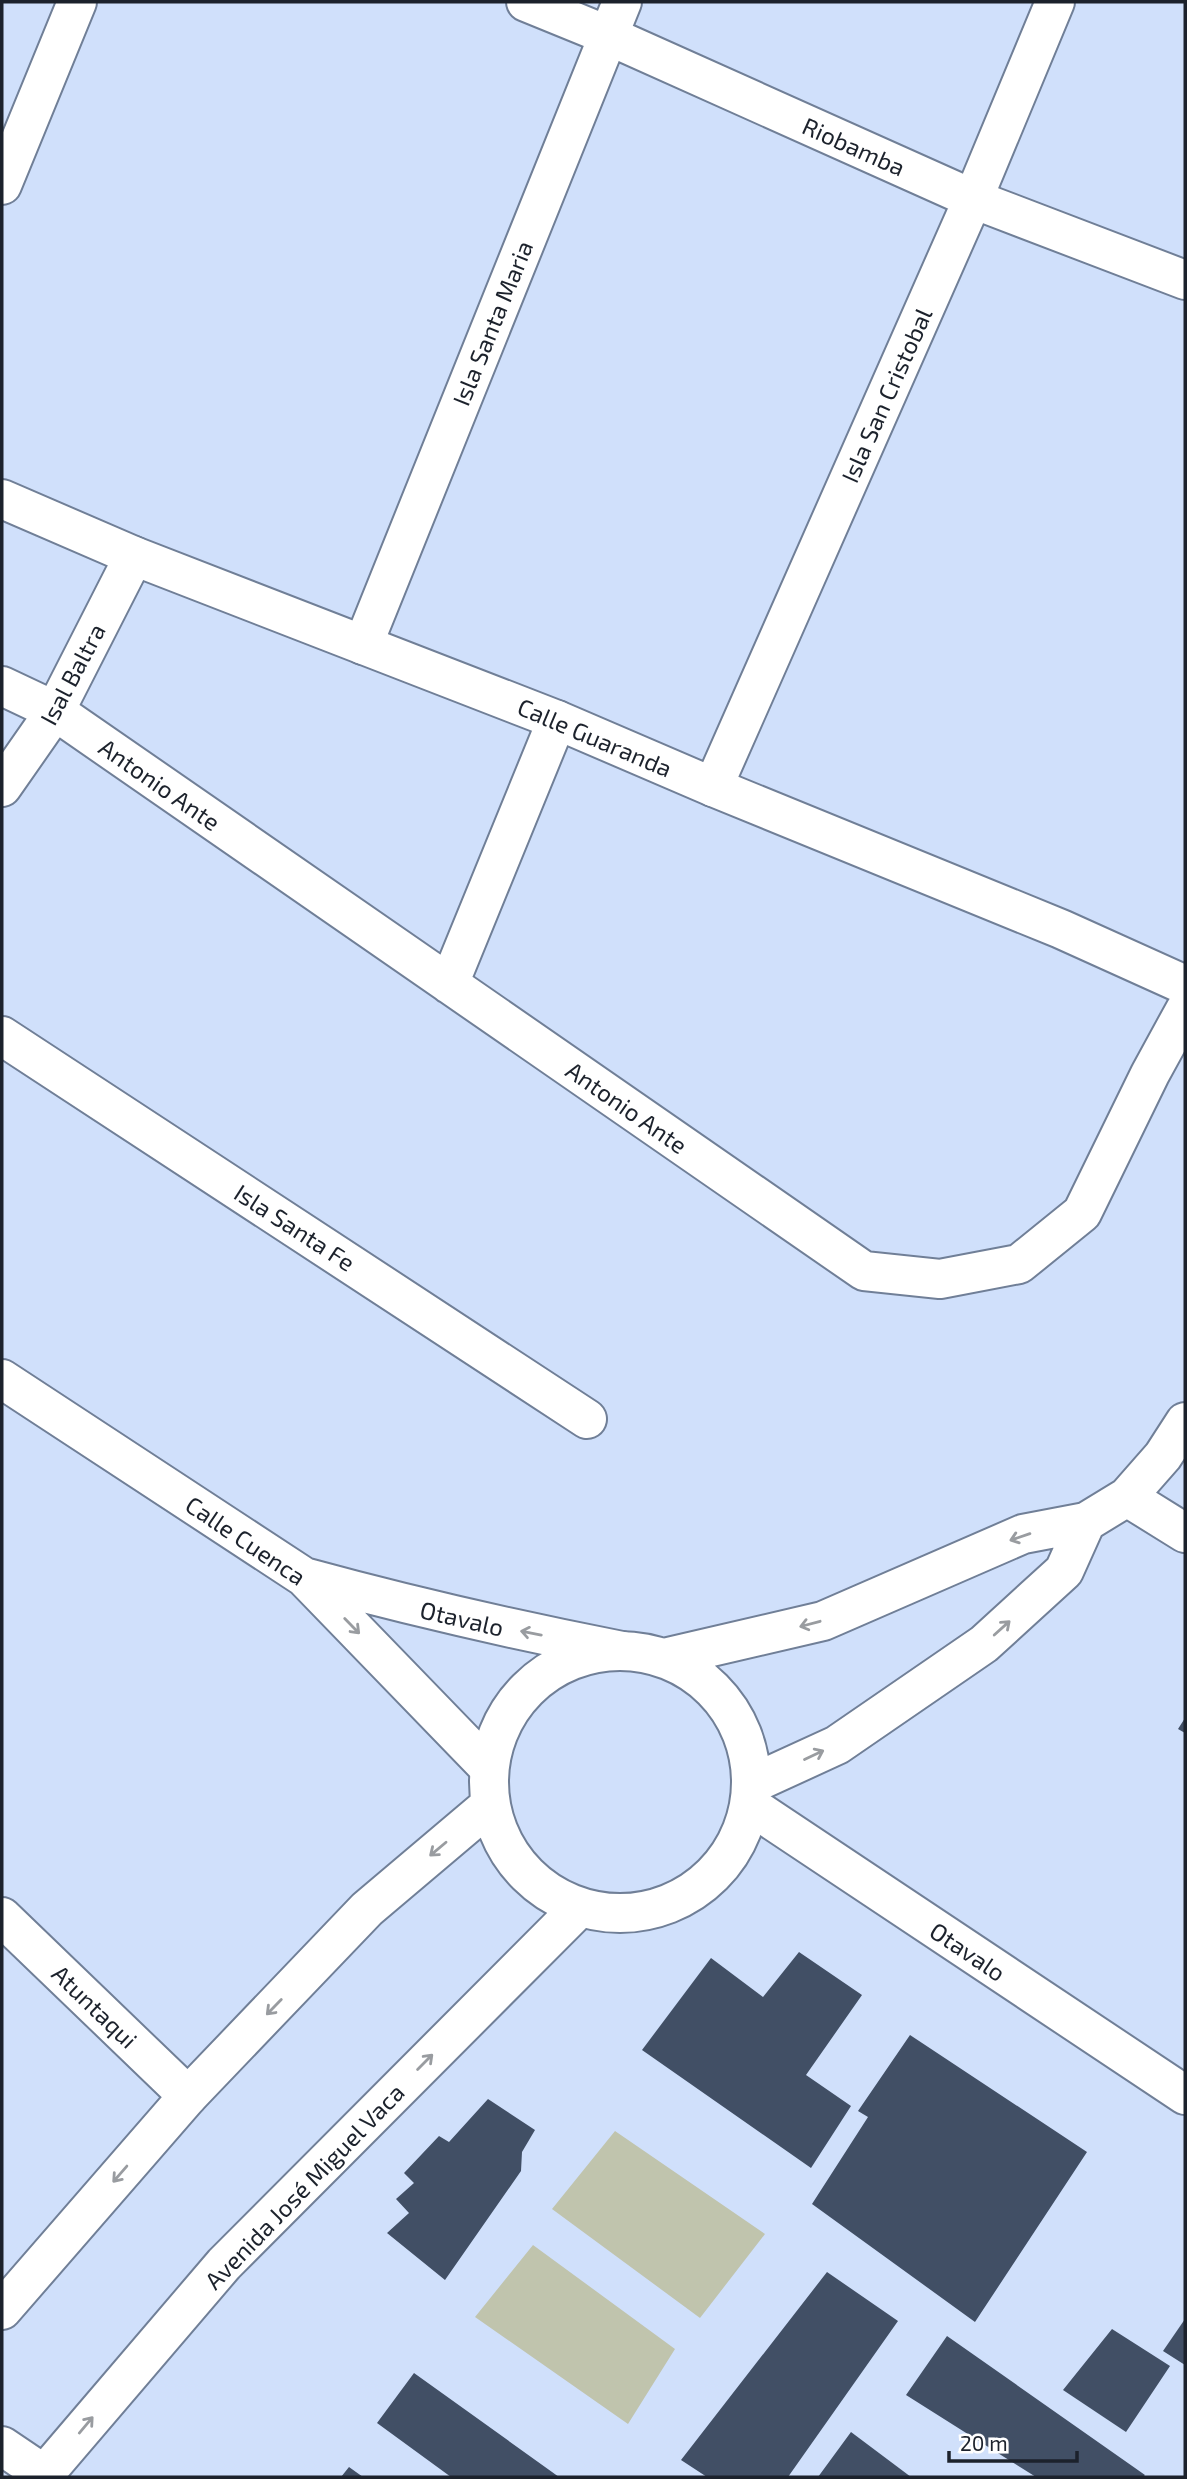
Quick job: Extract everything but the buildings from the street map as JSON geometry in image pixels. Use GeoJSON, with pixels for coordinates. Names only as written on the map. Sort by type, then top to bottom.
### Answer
{"type":"FeatureCollection","features":[{"type":"Feature","properties":{"kind":"street"},"geometry":{"type":"LineString","coordinates":[[2,185],[77,2]]}},
{"type":"Feature","properties":{"kind":"street","name":"Riobamba"},"geometry":{"type":"LineString","coordinates":[[526,2],[614,18],[973,199],[1185,280]]}},
{"type":"Feature","properties":{"kind":"street","name":"Isla San Cristobal"},"geometry":{"type":"LineString","coordinates":[[713,787],[973,199],[1055,2]]}},
{"type":"Feature","properties":{"kind":"street","name":"Isla Santa Maria"},"geometry":{"type":"LineString","coordinates":[[363,645],[614,18]]}},
{"type":"Feature","properties":{"kind":"street","name":"Calle Guaranda"},"geometry":{"type":"LineString","coordinates":[[2,499],[134,556],[557,720],[1060,929],[1185,985]]}},
{"type":"Feature","properties":{"kind":"street","name":"Isal Baltra"},"geometry":{"type":"LineString","coordinates":[[2,787],[55,711],[134,556]]}},
{"type":"Feature","properties":{"kind":"street","name":"Antonio Ante"},"geometry":{"type":"LineString","coordinates":[[2,685],[55,711],[864,1271],[940,1279],[1019,1264],[1082,1213],[1150,1074],[1185,1010]]}},
{"type":"Feature","properties":{"kind":"street"},"geometry":{"type":"LineString","coordinates":[[449,984],[557,720]]}},
{"type":"Feature","properties":{"kind":"street","name":"Isla Santa Fe"},"geometry":{"type":"LineString","coordinates":[[2,1035],[587,1419]]}},
{"type":"Feature","properties":{"kind":"street","name":"Calle Cuenca"},"geometry":{"type":"LineString","coordinates":[[2,1379],[304,1577],[488,1767]]}},
{"type":"Feature","properties":{"kind":"street"},"geometry":{"type":"LineString","coordinates":[[664,1658],[823,1621],[1023,1534],[1086,1522],[1174,1464],[1185,1422]]}},
{"type":"Feature","properties":{"kind":"street"},"geometry":{"type":"LineString","coordinates":[[1126,1497],[1185,1533]]}},
{"type":"Feature","properties":{"kind":"street"},"geometry":{"type":"LineString","coordinates":[[751,1795],[837,1745],[984,1644],[1063,1571],[1086,1522]]}},
{"type":"Feature","properties":{"kind":"street","name":"Otavalo"},"geometry":{"type":"LineString","coordinates":[[304,1577],[499,1627],[622,1651]]}},
{"type":"Feature","properties":{"kind":"street"},"geometry":{"type":"LineString","coordinates":[[622,1651],[664,1658],[698,1677],[726,1705],[744,1740],[751,1795],[733,1849],[712,1875],[683,1897],[650,1910],[616,1913],[580,1907],[554,1896],[531,1880],[512,1858],[498,1833],[490,1805],[488,1767],[498,1730],[519,1697],[548,1672],[583,1656],[622,1651]]}},
{"type":"Feature","properties":{"kind":"street","name":"Otavalo"},"geometry":{"type":"LineString","coordinates":[[751,1795],[1185,2095]]}},
{"type":"Feature","properties":{"kind":"street"},"geometry":{"type":"LineString","coordinates":[[2,2310],[188,2096],[368,1909],[490,1805]]}},
{"type":"Feature","properties":{"kind":"street","name":"Avenida José Miguel Vaca"},"geometry":{"type":"LineString","coordinates":[[45,2476],[224,2264],[580,1907]]}},
{"type":"Feature","properties":{"kind":"street","name":"Atuntaqui"},"geometry":{"type":"LineString","coordinates":[[2,1917],[188,2096]]}},
{"type":"Feature","properties":{"kind":"street"},"geometry":{"type":"LineString","coordinates":[[2,2446],[45,2476]]}},
{"type":"Feature","properties":{"kind":"green space"},"geometry":{"type":"Polygon","coordinates":[[[615,2131],[765,2234],[700,2318],[552,2209],[615,2131]]]}},
{"type":"Feature","properties":{"kind":"green space"},"geometry":{"type":"Polygon","coordinates":[[[533,2245],[675,2349],[628,2424],[475,2317],[533,2245]]]}}]}
